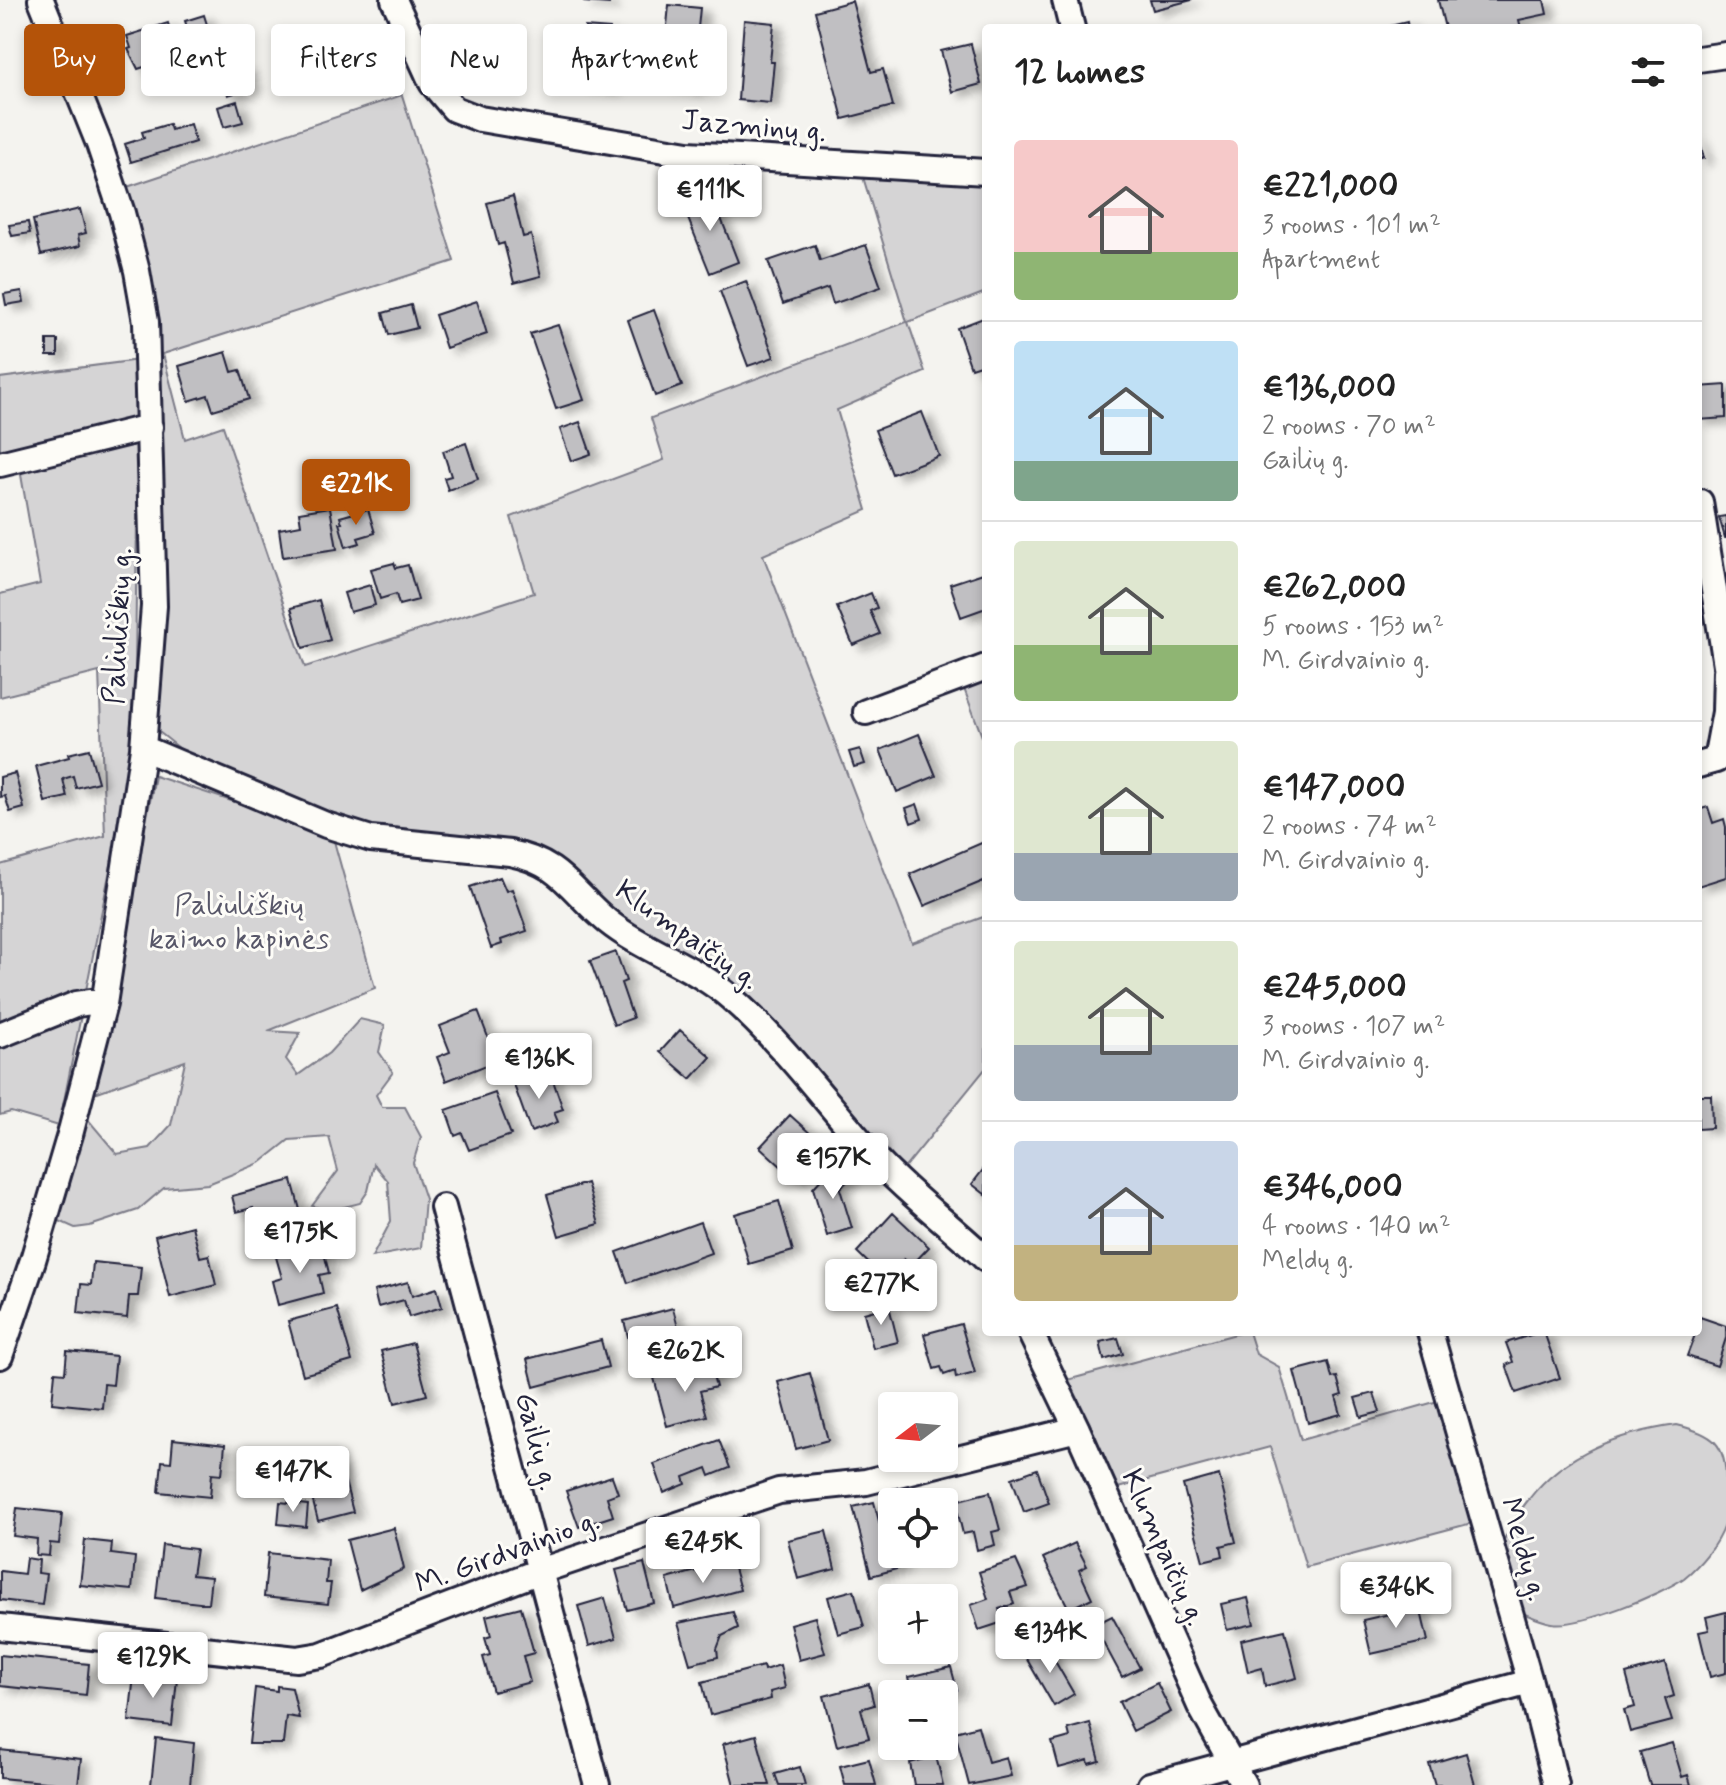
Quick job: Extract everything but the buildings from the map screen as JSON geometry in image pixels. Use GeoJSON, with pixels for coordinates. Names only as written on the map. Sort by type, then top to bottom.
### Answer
{"type":"FeatureCollection","features":[{"type":"Feature","properties":{"kind":"street","name":"Paliuliškių g."},"geometry":{"type":"LineString","coordinates":[[0,1356],[33,1260],[104,1004],[143,748],[154,606],[146,322],[126,228],[80,91],[41,0]]}},
{"type":"Feature","properties":{"kind":"street","name":"Jazminų g."},"geometry":{"type":"LineString","coordinates":[[394,0],[432,83],[454,109],[480,119],[688,154],[982,172]]}},
{"type":"Feature","properties":{"kind":"street"},"geometry":{"type":"LineString","coordinates":[[1065,0],[1071,24]]}},
{"type":"Feature","properties":{"kind":"street"},"geometry":{"type":"LineString","coordinates":[[1702,58],[1726,55]]}},
{"type":"Feature","properties":{"kind":"street"},"geometry":{"type":"LineString","coordinates":[[0,464],[150,427]]}},
{"type":"Feature","properties":{"kind":"street"},"geometry":{"type":"LineString","coordinates":[[1702,515],[1726,668],[1725,712],[1716,760],[1702,764]]}},
{"type":"Feature","properties":{"kind":"street"},"geometry":{"type":"LineString","coordinates":[[866,712],[982,668]]}},
{"type":"Feature","properties":{"kind":"street","name":"Klumpaičių g."},"geometry":{"type":"LineString","coordinates":[[143,748],[326,825],[371,839],[510,853],[550,866],[608,922],[728,996],[764,1030],[878,1161],[982,1255]]}},
{"type":"Feature","properties":{"kind":"street"},"geometry":{"type":"LineString","coordinates":[[0,1035],[77,1004],[104,1004]]}},
{"type":"Feature","properties":{"kind":"street","name":"Gailių g."},"geometry":{"type":"LineString","coordinates":[[443,1207],[597,1785]]}},
{"type":"Feature","properties":{"kind":"street","name":"Klumpaičių g."},"geometry":{"type":"LineString","coordinates":[[1032,1336],[1077,1429],[1200,1706],[1244,1785]]}},
{"type":"Feature","properties":{"kind":"street","name":"Meldų g."},"geometry":{"type":"LineString","coordinates":[[1431,1336],[1530,1682],[1556,1785]]}},
{"type":"Feature","properties":{"kind":"street","name":"M. Girdvainio g."},"geometry":{"type":"LineString","coordinates":[[0,1627],[297,1659],[321,1655],[540,1571],[779,1491],[866,1482],[1077,1429]]}},
{"type":"Feature","properties":{"kind":"street"},"geometry":{"type":"LineString","coordinates":[[1150,1785],[1530,1682]]}},
{"type":"Feature","properties":{"kind":"green space"},"geometry":{"type":"Polygon","coordinates":[[[402,96],[454,261],[163,354],[185,439],[223,426],[305,667],[534,593],[511,517],[664,460],[651,418],[907,322],[863,177],[982,181],[982,294],[908,322],[925,372],[837,410],[867,510],[763,555],[912,943],[982,917],[982,1073],[899,1175],[709,973],[617,913],[562,868],[377,832],[216,771],[154,728],[165,577],[124,188],[402,96]]]}},
{"type":"Feature","properties":{"kind":"green space"},"geometry":{"type":"Polygon","coordinates":[[[139,360],[134,749],[59,1126],[11,1112],[0,1115],[0,865],[105,836],[99,672],[0,697],[0,594],[40,584],[20,469],[0,473],[0,378],[139,360]]]}},
{"type":"Feature","properties":{"kind":"green space"},"geometry":{"type":"Polygon","coordinates":[[[982,678],[982,736],[963,686],[982,678]]]}},
{"type":"Feature","properties":{"kind":"green space","name":"Paliuliškių kaimo kapinės"},"geometry":{"type":"Polygon","coordinates":[[[155,776],[332,834],[375,988],[268,1031],[300,1033],[286,1059],[298,1075],[329,1053],[360,1019],[385,1025],[379,1052],[393,1072],[376,1095],[382,1107],[405,1107],[421,1137],[413,1163],[425,1199],[421,1248],[372,1257],[391,1221],[388,1181],[374,1164],[368,1191],[360,1203],[329,1211],[312,1206],[338,1171],[329,1137],[289,1140],[260,1163],[208,1184],[164,1188],[138,1210],[90,1226],[75,1228],[57,1220],[86,1117],[117,1154],[150,1148],[171,1125],[185,1061],[92,1094],[155,776]]]}},
{"type":"Feature","properties":{"kind":"green space"},"geometry":{"type":"Polygon","coordinates":[[[1228,1336],[1250,1336],[1256,1354],[1279,1367],[1301,1440],[1438,1401],[1472,1523],[1306,1567],[1270,1447],[1114,1489],[1064,1381],[1228,1336]]]}},
{"type":"Feature","properties":{"kind":"green space"},"geometry":{"type":"Polygon","coordinates":[[[1677,1425],[1700,1432],[1715,1442],[1723,1458],[1726,1482],[1724,1525],[1702,1561],[1673,1585],[1599,1615],[1552,1623],[1517,1611],[1500,1547],[1529,1499],[1559,1469],[1595,1447],[1635,1433],[1677,1425]]]}}]}
